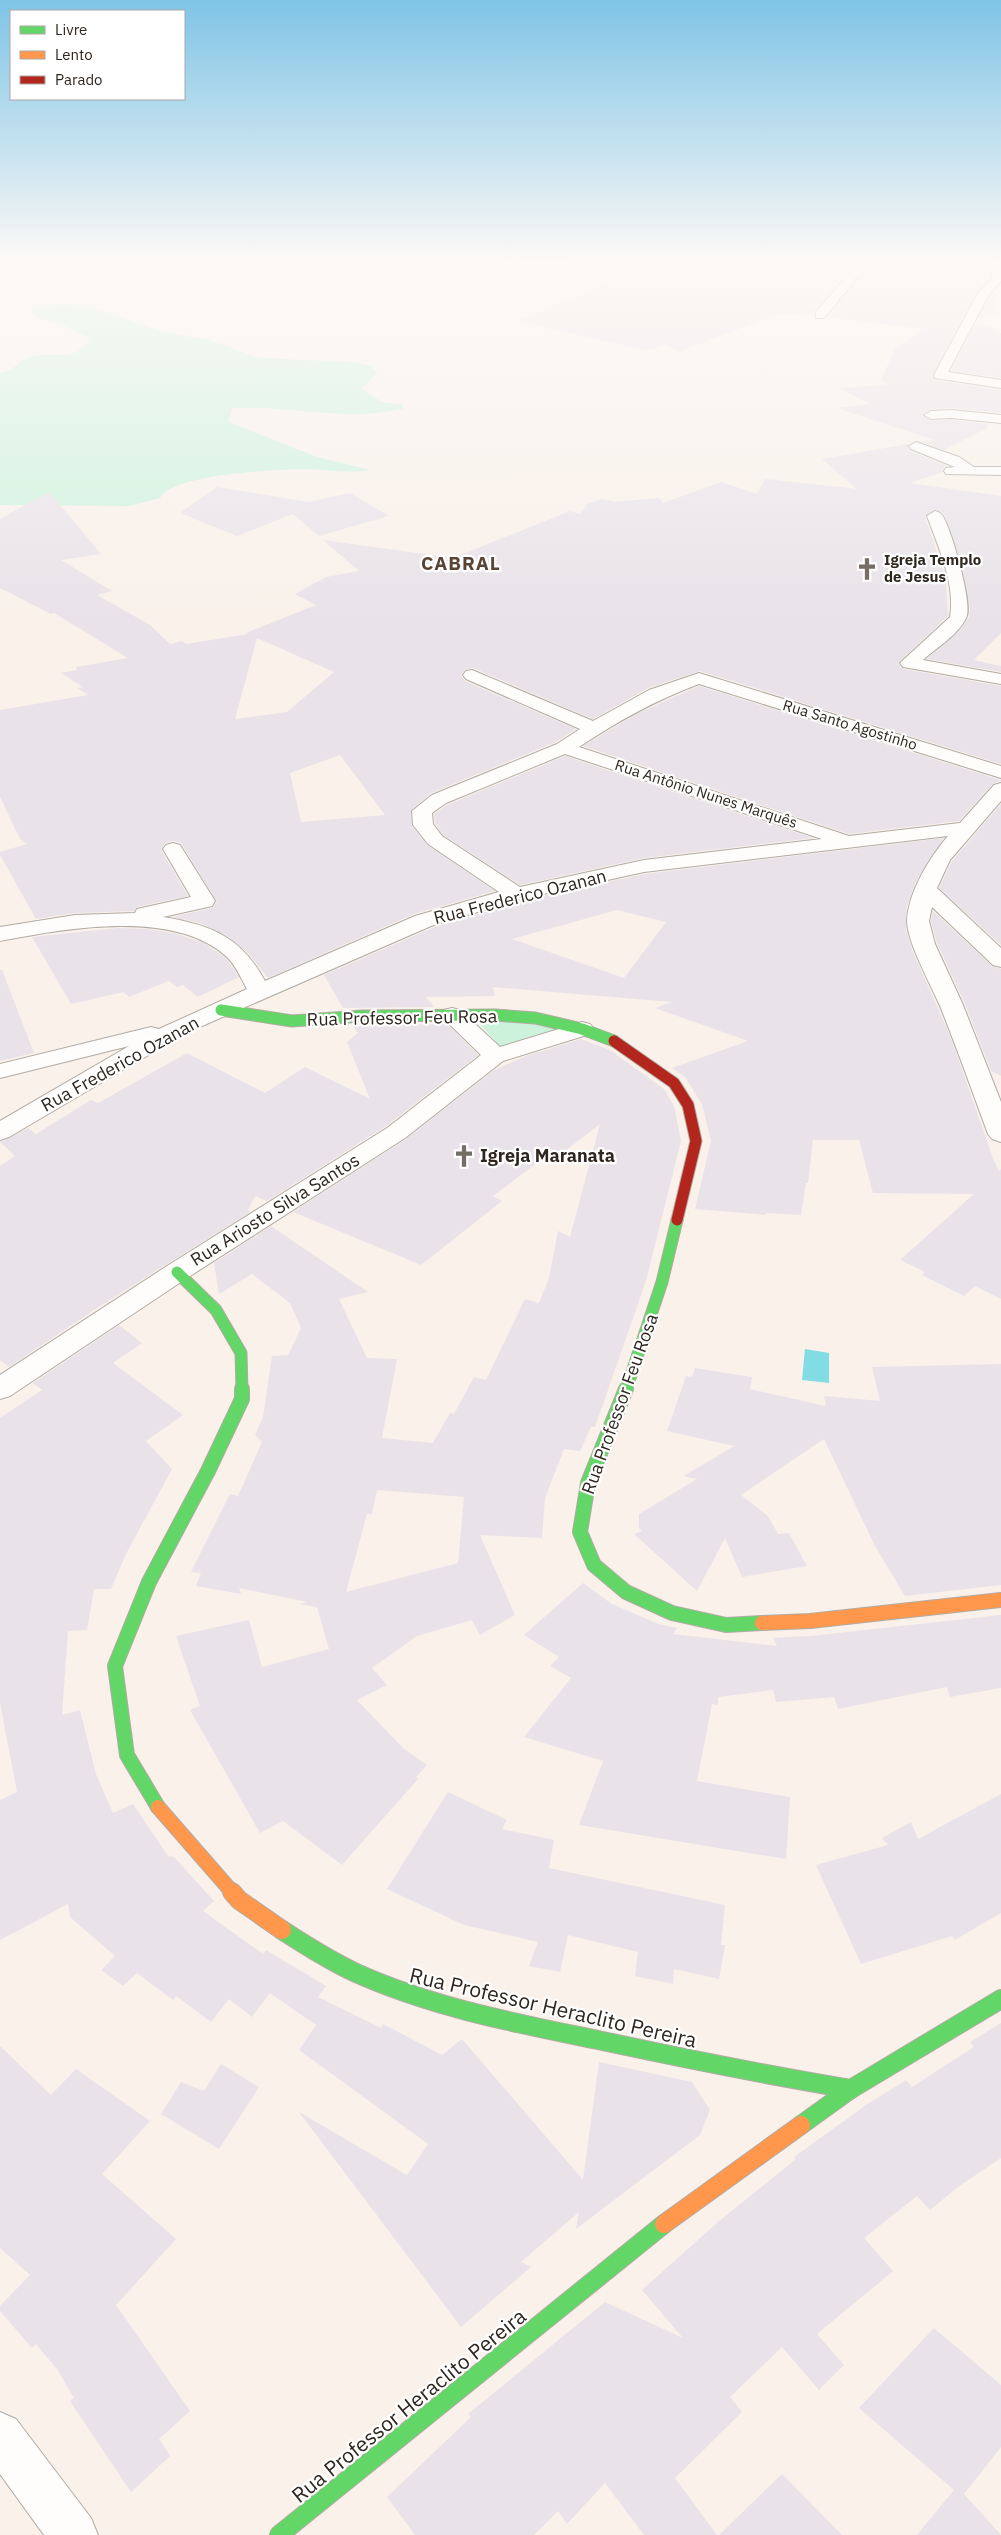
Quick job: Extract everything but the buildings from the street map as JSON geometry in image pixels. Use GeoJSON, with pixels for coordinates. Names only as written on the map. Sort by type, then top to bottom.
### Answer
{"type":"FeatureCollection","features":[{"type":"Feature","properties":{"kind":"street"},"geometry":{"type":"LineString","coordinates":[[941,379],[955,383],[1001,384]]}},
{"type":"Feature","properties":{"kind":"street"},"geometry":{"type":"LineString","coordinates":[[931,415],[974,410],[1001,420]]}},
{"type":"Feature","properties":{"kind":"street"},"geometry":{"type":"LineString","coordinates":[[916,446],[954,460],[970,471]]}},
{"type":"Feature","properties":{"kind":"street"},"geometry":{"type":"LineString","coordinates":[[947,472],[1001,471]]}},
{"type":"Feature","properties":{"kind":"street"},"geometry":{"type":"LineString","coordinates":[[935,516],[944,540],[961,606],[957,619],[909,662],[1001,679]]}},
{"type":"Feature","properties":{"kind":"street"},"geometry":{"type":"LineString","coordinates":[[472,675],[593,728]]}},
{"type":"Feature","properties":{"kind":"street","name":"Rua Santo Agostinho"},"geometry":{"type":"LineString","coordinates":[[593,728],[655,694],[698,678],[1001,772]]}},
{"type":"Feature","properties":{"kind":"street"},"geometry":{"type":"LineString","coordinates":[[516,894],[435,840],[423,824],[422,811],[439,798],[564,748],[593,728]]}},
{"type":"Feature","properties":{"kind":"street","name":"Rua Antônio Nunes Marquês"},"geometry":{"type":"LineString","coordinates":[[564,748],[849,841]]}},
{"type":"Feature","properties":{"kind":"street"},"geometry":{"type":"LineString","coordinates":[[1001,789],[940,858],[926,889],[918,921],[924,944],[951,1005],[1001,1134]]}},
{"type":"Feature","properties":{"kind":"street","name":"Rua Frederico Ozanan"},"geometry":{"type":"LineString","coordinates":[[0,1132],[178,1028],[423,921],[516,894],[644,866],[967,828]]}},
{"type":"Feature","properties":{"kind":"street"},"geometry":{"type":"LineString","coordinates":[[0,934],[71,922],[126,918],[204,901],[173,849]]}},
{"type":"Feature","properties":{"kind":"street"},"geometry":{"type":"LineString","coordinates":[[926,889],[1001,960]]}},
{"type":"Feature","properties":{"kind":"street"},"geometry":{"type":"LineString","coordinates":[[126,918],[181,926],[219,941],[239,957],[260,992]]}},
{"type":"Feature","properties":{"kind":"street","name":"Rua Professor Feu Rosa"},"geometry":{"type":"LineString","coordinates":[[222,1010],[263,1018],[292,1021],[362,1016],[495,1015],[535,1018],[582,1029],[619,1043],[674,1083],[688,1105],[696,1141],[662,1282],[642,1348],[614,1423],[588,1483],[580,1532],[594,1565],[626,1592],[672,1613],[726,1625],[810,1621],[1001,1600]]}},
{"type":"Feature","properties":{"kind":"street"},"geometry":{"type":"LineString","coordinates":[[452,1015],[470,1030],[495,1056],[582,1029]]}},
{"type":"Feature","properties":{"kind":"street"},"geometry":{"type":"LineString","coordinates":[[0,1071],[178,1028]]}},
{"type":"Feature","properties":{"kind":"street","name":"Rua Ariosto Silva Santos"},"geometry":{"type":"LineString","coordinates":[[0,1389],[177,1272],[396,1133],[495,1056]]}},
{"type":"Feature","properties":{"kind":"street","name":"Rua Professor Heraclito Pereira"},"geometry":{"type":"LineString","coordinates":[[177,1272],[216,1310],[241,1353],[242,1399],[208,1471],[150,1582],[115,1666],[127,1755],[155,1803],[239,1900],[311,1951],[384,1986],[450,2008],[728,2068],[850,2089]]}},
{"type":"Feature","properties":{"kind":"street","name":"Rua Professor Heraclito Pereira"},"geometry":{"type":"LineString","coordinates":[[279,2535],[656,2230],[850,2089],[1001,2000]]}},
{"type":"Feature","properties":{"kind":"street"},"geometry":{"type":"LineString","coordinates":[[0,2435],[74,2535]]}},
{"type":"Feature","properties":{"kind":"green space"},"geometry":{"type":"Polygon","coordinates":[[[0,379],[371,379],[361,389],[382,402],[403,405],[403,409],[359,414],[232,408],[229,422],[317,457],[371,470],[302,469],[225,475],[184,483],[169,490],[160,498],[129,506],[0,505],[0,379]]]}},
{"type":"Feature","properties":{"kind":"green space"},"geometry":{"type":"Polygon","coordinates":[[[521,1019],[557,1030],[502,1048],[476,1020],[521,1019]]]}},
{"type":"Feature","properties":{"kind":"water"},"geometry":{"type":"Polygon","coordinates":[[[805,1349],[829,1353],[829,1383],[802,1380],[805,1349]]]}},
{"type":"Feature","properties":{"kind":"traffic: fast"},"geometry":{"type":"LineString","coordinates":[[221,1010],[292,1021],[362,1016],[495,1015],[535,1018],[582,1029],[614,1041]]}},
{"type":"Feature","properties":{"kind":"traffic: fast"},"geometry":{"type":"LineString","coordinates":[[677,1220],[662,1282],[641,1348],[614,1423],[588,1483],[580,1532],[594,1565],[626,1592],[672,1613],[726,1625],[762,1623]]}},
{"type":"Feature","properties":{"kind":"traffic: fast"},"geometry":{"type":"LineString","coordinates":[[158,1807],[127,1755],[115,1666],[149,1582],[208,1471],[242,1399],[241,1353],[216,1310],[177,1272]]}},
{"type":"Feature","properties":{"kind":"traffic: fast"},"geometry":{"type":"LineString","coordinates":[[282,1930],[317,1953],[389,1987],[465,2010],[650,2051],[851,2089]]}},
{"type":"Feature","properties":{"kind":"traffic: fast"},"geometry":{"type":"LineString","coordinates":[[801,2125],[851,2089],[1001,1999]]}},
{"type":"Feature","properties":{"kind":"traffic: fast"},"geometry":{"type":"LineString","coordinates":[[279,2535],[664,2224]]}},
{"type":"Feature","properties":{"kind":"traffic: slow"},"geometry":{"type":"LineString","coordinates":[[762,1623],[810,1621],[1001,1600]]}},
{"type":"Feature","properties":{"kind":"traffic: slow"},"geometry":{"type":"LineString","coordinates":[[158,1807],[239,1900],[282,1930]]}},
{"type":"Feature","properties":{"kind":"traffic: slow"},"geometry":{"type":"LineString","coordinates":[[664,2224],[801,2125]]}},
{"type":"Feature","properties":{"kind":"traffic: jam"},"geometry":{"type":"LineString","coordinates":[[614,1041],[674,1083],[688,1105],[696,1141],[677,1220]]}},
{"type":"Feature","properties":{"kind":"place","name":"Igreja Templo de Jesus"},"geometry":{"type":"Point","coordinates":[867,569]}},
{"type":"Feature","properties":{"kind":"place","name":"Igreja Maranata"},"geometry":{"type":"Point","coordinates":[464,1156]}},
{"type":"Feature","properties":{"kind":"district","name":"CABRAL"},"geometry":{"type":"Point","coordinates":[461,563]}}]}
